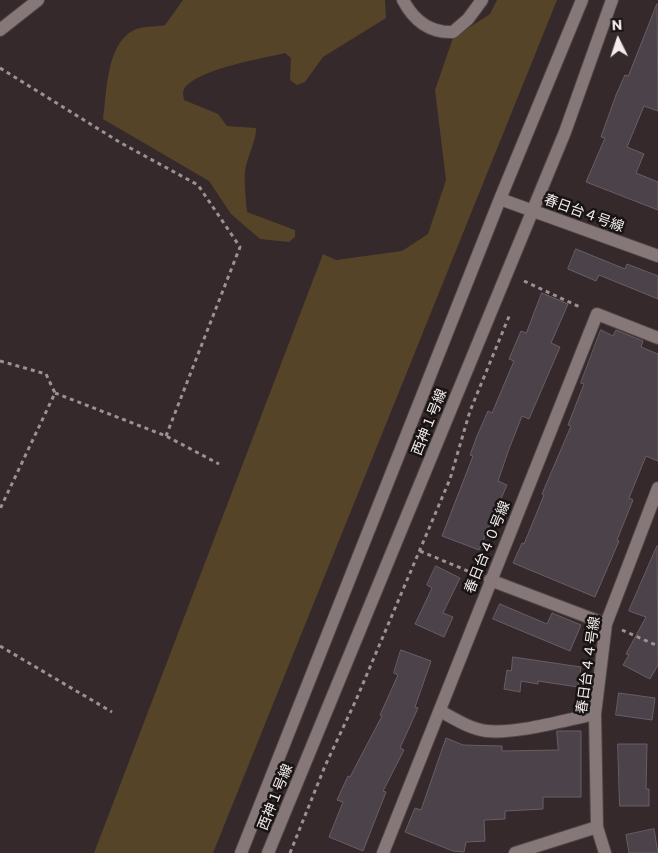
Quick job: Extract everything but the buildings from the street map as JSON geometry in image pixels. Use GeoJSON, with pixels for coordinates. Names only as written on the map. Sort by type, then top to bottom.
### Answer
{"type":"FeatureCollection","features":[{"type":"Feature","properties":{"kind":"street"},"geometry":{"type":"LineString","coordinates":[[0,30],[38,0]]}},
{"type":"Feature","properties":{"kind":"street"},"geometry":{"type":"LineString","coordinates":[[403,0],[408,11],[428,29],[440,33],[453,32],[468,19],[482,0]]}},
{"type":"Feature","properties":{"kind":"street","name":"西神１号線"},"geometry":{"type":"LineString","coordinates":[[241,853],[500,199],[582,0]]}},
{"type":"Feature","properties":{"kind":"street","name":"西神１号線"},"geometry":{"type":"LineString","coordinates":[[268,853],[565,132],[612,0]]}},
{"type":"Feature","properties":{"kind":"street","name":"春日台４号線"},"geometry":{"type":"LineString","coordinates":[[500,199],[658,256]]}},
{"type":"Feature","properties":{"kind":"street"},"geometry":{"type":"LineString","coordinates":[[596,314],[658,338]]}},
{"type":"Feature","properties":{"kind":"street","name":"春日台４０号線"},"geometry":{"type":"LineString","coordinates":[[385,853],[490,580],[596,314]]}},
{"type":"Feature","properties":{"kind":"street","name":"春日台４４号線"},"geometry":{"type":"LineString","coordinates":[[605,853],[597,827],[595,714],[606,624],[658,488]]}},
{"type":"Feature","properties":{"kind":"street"},"geometry":{"type":"LineString","coordinates":[[490,580],[606,624]]}},
{"type":"Feature","properties":{"kind":"street"},"geometry":{"type":"LineString","coordinates":[[440,712],[463,724],[488,731],[528,728],[595,714]]}},
{"type":"Feature","properties":{"kind":"street"},"geometry":{"type":"LineString","coordinates":[[515,853],[597,827]]}},
{"type":"Feature","properties":{"kind":"path"},"geometry":{"type":"LineString","coordinates":[[0,68],[121,143],[198,185],[240,247],[166,436]]}},
{"type":"Feature","properties":{"kind":"path"},"geometry":{"type":"LineString","coordinates":[[520,289],[527,271]]}},
{"type":"Feature","properties":{"kind":"path"},"geometry":{"type":"LineString","coordinates":[[524,280],[596,314]]}},
{"type":"Feature","properties":{"kind":"path"},"geometry":{"type":"LineString","coordinates":[[290,853],[325,766],[356,700],[450,479],[470,411],[513,307]]}},
{"type":"Feature","properties":{"kind":"path"},"geometry":{"type":"LineString","coordinates":[[0,361],[46,374],[55,393],[166,436],[219,464]]}},
{"type":"Feature","properties":{"kind":"path"},"geometry":{"type":"LineString","coordinates":[[0,509],[55,393]]}},
{"type":"Feature","properties":{"kind":"path"},"geometry":{"type":"LineString","coordinates":[[420,550],[490,580]]}},
{"type":"Feature","properties":{"kind":"path"},"geometry":{"type":"LineString","coordinates":[[606,624],[658,646]]}},
{"type":"Feature","properties":{"kind":"path"},"geometry":{"type":"LineString","coordinates":[[0,646],[112,712]]}},
{"type":"Feature","properties":{"kind":"shaded area"},"geometry":{"type":"Polygon","coordinates":[[[183,0],[385,0],[386,18],[323,57],[305,82],[297,85],[290,80],[291,58],[285,53],[220,69],[196,79],[184,89],[184,100],[218,114],[227,126],[256,128],[245,171],[247,212],[295,230],[295,237],[289,242],[260,239],[231,214],[209,181],[103,119],[107,83],[113,57],[118,46],[134,30],[165,25],[183,0]]]}},
{"type":"Feature","properties":{"kind":"shaded area"},"geometry":{"type":"Polygon","coordinates":[[[497,0],[557,0],[213,853],[94,853],[323,254],[336,260],[402,251],[428,234],[446,180],[435,90],[453,38],[490,14],[497,0]]]}}]}
